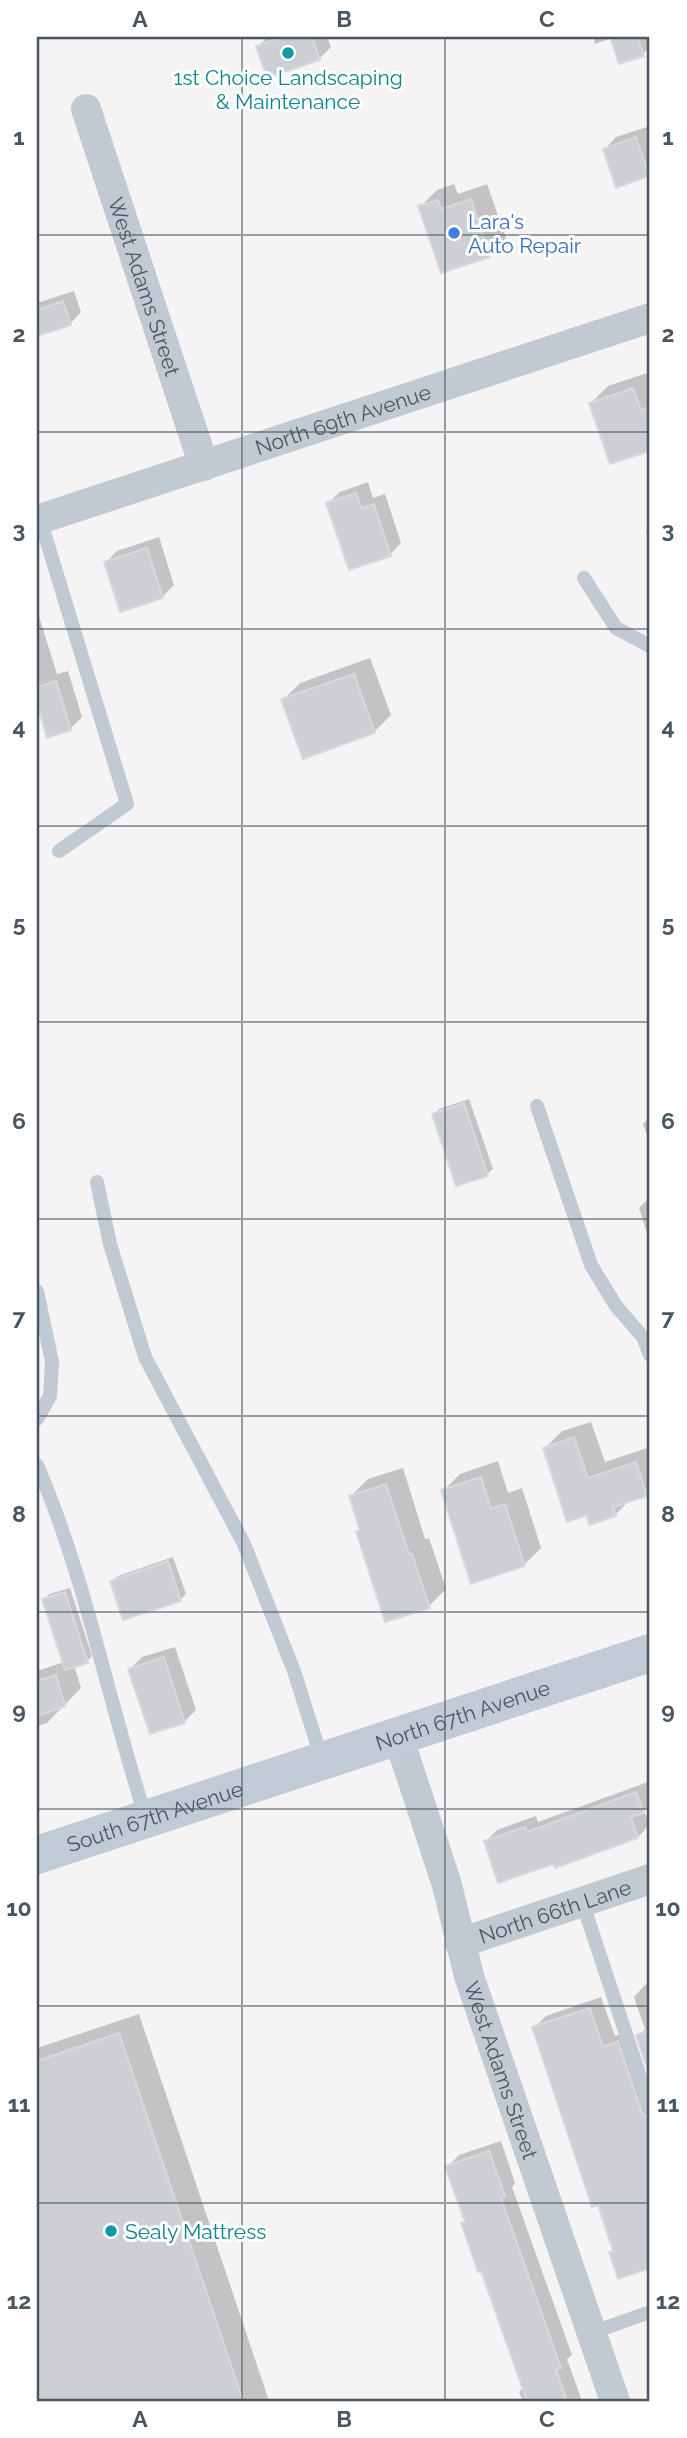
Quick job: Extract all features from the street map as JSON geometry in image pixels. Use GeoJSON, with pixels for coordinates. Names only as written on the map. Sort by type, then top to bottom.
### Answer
{"type":"FeatureCollection","features":[{"type":"Feature","properties":{"kind":"main road","name":"North 67th Avenue"},"geometry":{"type":"LineString","coordinates":[[274,1777],[650,1653]]}},
{"type":"Feature","properties":{"kind":"main road","name":"South 67th Avenue"},"geometry":{"type":"LineString","coordinates":[[37,1855],[274,1777]]}},
{"type":"Feature","properties":{"kind":"street","name":"West Adams Street"},"geometry":{"type":"LineString","coordinates":[[86,109],[204,466]]}},
{"type":"Feature","properties":{"kind":"street","name":"North 69th Avenue"},"geometry":{"type":"LineString","coordinates":[[38,520],[650,318]]}},
{"type":"Feature","properties":{"kind":"street","name":"West Adams Street"},"geometry":{"type":"LineString","coordinates":[[398,1736],[447,1885],[468,1976],[615,2401]]}},
{"type":"Feature","properties":{"kind":"street","name":"North 66th Lane"},"geometry":{"type":"LineString","coordinates":[[460,1943],[650,1879]]}},
{"type":"Feature","properties":{"kind":"lane"},"geometry":{"type":"LineString","coordinates":[[38,520],[127,804],[59,850]]}},
{"type":"Feature","properties":{"kind":"lane"},"geometry":{"type":"LineString","coordinates":[[584,578],[616,628],[650,646]]}},
{"type":"Feature","properties":{"kind":"lane"},"geometry":{"type":"LineString","coordinates":[[537,1106],[591,1265],[616,1306],[643,1337],[650,1355]]}},
{"type":"Feature","properties":{"kind":"lane"},"geometry":{"type":"LineString","coordinates":[[97,1182],[110,1244],[145,1357],[244,1544],[294,1671],[322,1761]]}},
{"type":"Feature","properties":{"kind":"lane"},"geometry":{"type":"LineString","coordinates":[[37,1291],[52,1362],[50,1396],[37,1419]]}},
{"type":"Feature","properties":{"kind":"lane"},"geometry":{"type":"LineString","coordinates":[[37,1465],[48,1490],[96,1640],[124,1748],[147,1819]]}},
{"type":"Feature","properties":{"kind":"lane"},"geometry":{"type":"LineString","coordinates":[[582,1901],[650,2107]]}},
{"type":"Feature","properties":{"kind":"lane"},"geometry":{"type":"LineString","coordinates":[[591,2333],[650,2312]]}},
{"type":"Feature","properties":{"kind":"building","name":"1st Choice Landscaping & Maintenance"},"geometry":{"type":"Polygon","coordinates":[[[283,37],[312,37],[320,60],[267,78],[256,46],[283,37]]]}},
{"type":"Feature","properties":{"kind":"building"},"geometry":{"type":"Polygon","coordinates":[[[610,37],[637,37],[644,56],[619,64],[610,37]]]}},
{"type":"Feature","properties":{"kind":"building"},"geometry":{"type":"Polygon","coordinates":[[[636,137],[649,176],[616,188],[603,149],[636,137]]]}},
{"type":"Feature","properties":{"kind":"building","name":"Lara's Auto Repair"},"geometry":{"type":"Polygon","coordinates":[[[471,199],[490,257],[441,273],[418,206],[438,200],[441,209],[471,199]]]}},
{"type":"Feature","properties":{"kind":"building"},"geometry":{"type":"Polygon","coordinates":[[[63,301],[71,325],[37,336],[37,310],[63,301]]]}},
{"type":"Feature","properties":{"kind":"building"},"geometry":{"type":"Polygon","coordinates":[[[633,388],[641,410],[650,407],[650,451],[610,464],[589,403],[633,388]]]}},
{"type":"Feature","properties":{"kind":"building"},"geometry":{"type":"Polygon","coordinates":[[[356,493],[361,508],[374,504],[391,556],[349,570],[326,503],[356,493]]]}},
{"type":"Feature","properties":{"kind":"building"},"geometry":{"type":"Polygon","coordinates":[[[147,548],[163,598],[120,612],[104,562],[147,548]]]}},
{"type":"Feature","properties":{"kind":"building"},"geometry":{"type":"Polygon","coordinates":[[[354,674],[375,733],[303,759],[281,699],[354,674]]]}},
{"type":"Feature","properties":{"kind":"building"},"geometry":{"type":"Polygon","coordinates":[[[56,681],[71,730],[47,738],[37,703],[37,687],[56,681]]]}},
{"type":"Feature","properties":{"kind":"building"},"geometry":{"type":"Polygon","coordinates":[[[464,1103],[488,1176],[456,1186],[432,1114],[464,1103]]]}},
{"type":"Feature","properties":{"kind":"building"},"geometry":{"type":"Polygon","coordinates":[[[574,1437],[588,1478],[636,1462],[647,1496],[613,1507],[616,1516],[589,1525],[587,1515],[567,1522],[543,1448],[574,1437]]]}},
{"type":"Feature","properties":{"kind":"building"},"geometry":{"type":"Polygon","coordinates":[[[481,1477],[491,1509],[505,1504],[525,1566],[471,1584],[441,1490],[481,1477]]]}},
{"type":"Feature","properties":{"kind":"building"},"geometry":{"type":"Polygon","coordinates":[[[386,1484],[430,1608],[385,1622],[356,1531],[360,1531],[349,1496],[386,1484]]]}},
{"type":"Feature","properties":{"kind":"building"},"geometry":{"type":"Polygon","coordinates":[[[168,1561],[181,1601],[123,1620],[110,1581],[168,1561]]]}},
{"type":"Feature","properties":{"kind":"building"},"geometry":{"type":"Polygon","coordinates":[[[65,1592],[88,1663],[65,1670],[42,1599],[65,1592]]]}},
{"type":"Feature","properties":{"kind":"building"},"geometry":{"type":"Polygon","coordinates":[[[164,1657],[185,1723],[150,1734],[128,1669],[164,1657]]]}},
{"type":"Feature","properties":{"kind":"building"},"geometry":{"type":"Polygon","coordinates":[[[56,1675],[65,1706],[37,1716],[37,1681],[56,1675]]]}},
{"type":"Feature","properties":{"kind":"building"},"geometry":{"type":"Polygon","coordinates":[[[636,1792],[644,1813],[631,1817],[638,1838],[555,1868],[553,1864],[498,1883],[484,1841],[525,1827],[527,1832],[636,1792]]]}},
{"type":"Feature","properties":{"kind":"building"},"geometry":{"type":"Polygon","coordinates":[[[590,2008],[603,2047],[618,2041],[641,2110],[644,2115],[650,2116],[650,2268],[618,2279],[609,2252],[613,2251],[598,2205],[592,2207],[532,2027],[590,2008]]]}},
{"type":"Feature","properties":{"kind":"building"},"geometry":{"type":"Polygon","coordinates":[[[650,2030],[650,2077],[636,2035],[650,2030]]]}},
{"type":"Feature","properties":{"kind":"building","name":"Sealy Mattress"},"geometry":{"type":"Polygon","coordinates":[[[119,2033],[243,2401],[37,2401],[37,2061],[119,2033]]]}},
{"type":"Feature","properties":{"kind":"building"},"geometry":{"type":"Polygon","coordinates":[[[489,2151],[505,2196],[501,2198],[561,2368],[556,2370],[567,2401],[527,2401],[461,2223],[465,2222],[445,2166],[489,2151]]]}},
{"type":"Feature","properties":{"kind":"place","name":"1st Choice Landscaping & Maintenance"},"geometry":{"type":"Point","coordinates":[288,53]}},
{"type":"Feature","properties":{"kind":"place","name":"Lara's Auto Repair"},"geometry":{"type":"Point","coordinates":[454,233]}},
{"type":"Feature","properties":{"kind":"place","name":"Sealy Mattress"},"geometry":{"type":"Point","coordinates":[111,2231]}}]}
